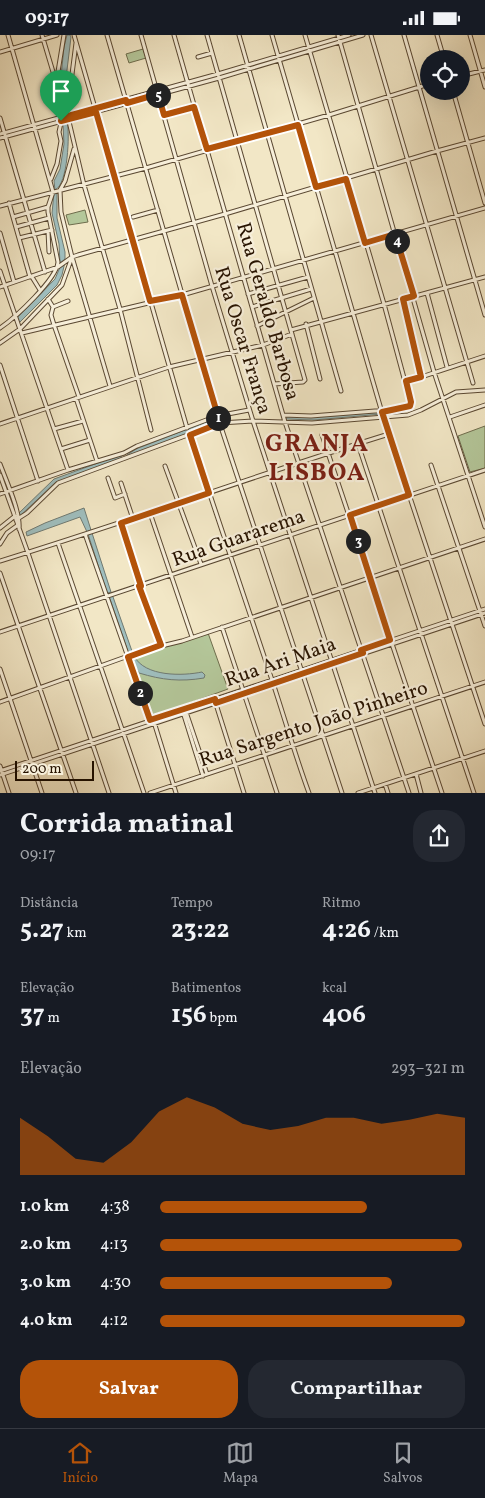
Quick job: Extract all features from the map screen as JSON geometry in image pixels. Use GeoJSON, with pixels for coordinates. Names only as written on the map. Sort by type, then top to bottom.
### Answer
{"type":"FeatureCollection","features":[{"type":"Feature","properties":{"kind":"street"},"geometry":{"type":"LineString","coordinates":[[8,35],[53,192],[48,207],[49,252]]}},
{"type":"Feature","properties":{"kind":"street"},"geometry":{"type":"LineString","coordinates":[[0,52],[42,37],[57,35]]}},
{"type":"Feature","properties":{"kind":"street"},"geometry":{"type":"LineString","coordinates":[[56,84],[64,35]]}},
{"type":"Feature","properties":{"kind":"street"},"geometry":{"type":"LineString","coordinates":[[74,35],[187,428]]}},
{"type":"Feature","properties":{"kind":"street"},"geometry":{"type":"LineString","coordinates":[[108,35],[217,416],[342,793]]}},
{"type":"Feature","properties":{"kind":"street","name":"Rua Oscar França"},"geometry":{"type":"LineString","coordinates":[[141,35],[252,421],[375,793]]}},
{"type":"Feature","properties":{"kind":"street","name":"Rua Geraldo Barbosa"},"geometry":{"type":"LineString","coordinates":[[174,35],[285,422],[410,793]]}},
{"type":"Feature","properties":{"kind":"street"},"geometry":{"type":"LineString","coordinates":[[206,35],[305,380],[304,382],[274,384]]}},
{"type":"Feature","properties":{"kind":"street"},"geometry":{"type":"LineString","coordinates":[[239,35],[341,391]]}},
{"type":"Feature","properties":{"kind":"street"},"geometry":{"type":"LineString","coordinates":[[272,35],[389,434],[485,724]]}},
{"type":"Feature","properties":{"kind":"street"},"geometry":{"type":"LineString","coordinates":[[283,415],[311,416],[374,411],[383,414],[408,407],[411,404],[384,304],[305,35]]}},
{"type":"Feature","properties":{"kind":"street"},"geometry":{"type":"LineString","coordinates":[[0,138],[3,135],[279,58],[349,35]]}},
{"type":"Feature","properties":{"kind":"street"},"geometry":{"type":"LineString","coordinates":[[339,38],[363,35]]}},
{"type":"Feature","properties":{"kind":"street"},"geometry":{"type":"LineString","coordinates":[[370,35],[473,383]]}},
{"type":"Feature","properties":{"kind":"street"},"geometry":{"type":"LineString","coordinates":[[0,206],[115,177],[207,149],[298,125],[420,87],[404,35]]}},
{"type":"Feature","properties":{"kind":"street"},"geometry":{"type":"LineString","coordinates":[[437,35],[441,50]]}},
{"type":"Feature","properties":{"kind":"street"},"geometry":{"type":"LineString","coordinates":[[470,35],[485,87]]}},
{"type":"Feature","properties":{"kind":"street"},"geometry":{"type":"LineString","coordinates":[[42,37],[56,84],[62,119],[57,164],[50,180]]}},
{"type":"Feature","properties":{"kind":"street"},"geometry":{"type":"LineString","coordinates":[[339,38],[414,296],[434,372],[485,527]]}},
{"type":"Feature","properties":{"kind":"street"},"geometry":{"type":"LineString","coordinates":[[76,42],[68,117],[74,148],[120,309],[151,430]]}},
{"type":"Feature","properties":{"kind":"street"},"geometry":{"type":"LineString","coordinates":[[198,57],[212,53]]}},
{"type":"Feature","properties":{"kind":"street"},"geometry":{"type":"LineString","coordinates":[[470,74],[485,70]]}},
{"type":"Feature","properties":{"kind":"street"},"geometry":{"type":"LineString","coordinates":[[423,100],[485,315]]}},
{"type":"Feature","properties":{"kind":"street"},"geometry":{"type":"LineString","coordinates":[[456,100],[485,203]]}},
{"type":"Feature","properties":{"kind":"street"},"geometry":{"type":"LineString","coordinates":[[164,115],[194,107]]}},
{"type":"Feature","properties":{"kind":"street"},"geometry":{"type":"LineString","coordinates":[[0,118],[3,135],[24,199],[44,272]]}},
{"type":"Feature","properties":{"kind":"street"},"geometry":{"type":"LineString","coordinates":[[0,287],[58,267],[72,257],[485,138]]}},
{"type":"Feature","properties":{"kind":"street"},"geometry":{"type":"LineString","coordinates":[[74,148],[65,181],[60,190],[61,212],[72,257],[110,386]]}},
{"type":"Feature","properties":{"kind":"street"},"geometry":{"type":"LineString","coordinates":[[9,203],[31,277],[40,290]]}},
{"type":"Feature","properties":{"kind":"street"},"geometry":{"type":"LineString","coordinates":[[13,217],[48,207]]}},
{"type":"Feature","properties":{"kind":"street"},"geometry":{"type":"LineString","coordinates":[[0,343],[21,331],[182,295],[485,208]]}},
{"type":"Feature","properties":{"kind":"street"},"geometry":{"type":"LineString","coordinates":[[133,217],[158,210]]}},
{"type":"Feature","properties":{"kind":"street"},"geometry":{"type":"LineString","coordinates":[[16,227],[49,218]]}},
{"type":"Feature","properties":{"kind":"street"},"geometry":{"type":"LineString","coordinates":[[19,237],[50,231]]}},
{"type":"Feature","properties":{"kind":"street"},"geometry":{"type":"LineString","coordinates":[[0,327],[16,317],[50,279],[58,267],[58,256],[50,231]]}},
{"type":"Feature","properties":{"kind":"street"},"geometry":{"type":"LineString","coordinates":[[0,233],[14,282]]}},
{"type":"Feature","properties":{"kind":"street"},"geometry":{"type":"LineString","coordinates":[[21,331],[62,285],[72,257]]}},
{"type":"Feature","properties":{"kind":"street"},"geometry":{"type":"LineString","coordinates":[[0,271],[68,470]]}},
{"type":"Feature","properties":{"kind":"street"},"geometry":{"type":"LineString","coordinates":[[248,293],[308,277]]}},
{"type":"Feature","properties":{"kind":"street"},"geometry":{"type":"LineString","coordinates":[[291,330],[306,324],[485,277]]}},
{"type":"Feature","properties":{"kind":"street"},"geometry":{"type":"LineString","coordinates":[[252,307],[311,289]]}},
{"type":"Feature","properties":{"kind":"street"},"geometry":{"type":"LineString","coordinates":[[427,293],[447,367]]}},
{"type":"Feature","properties":{"kind":"street"},"geometry":{"type":"LineString","coordinates":[[257,326],[314,298]]}},
{"type":"Feature","properties":{"kind":"street"},"geometry":{"type":"LineString","coordinates":[[48,299],[53,307],[51,315],[97,461]]}},
{"type":"Feature","properties":{"kind":"street"},"geometry":{"type":"LineString","coordinates":[[403,299],[421,377]]}},
{"type":"Feature","properties":{"kind":"street"},"geometry":{"type":"LineString","coordinates":[[53,307],[68,301]]}},
{"type":"Feature","properties":{"kind":"street"},"geometry":{"type":"LineString","coordinates":[[306,324],[320,379]]}},
{"type":"Feature","properties":{"kind":"street"},"geometry":{"type":"LineString","coordinates":[[0,424],[169,367],[200,358],[263,345],[292,334]]}},
{"type":"Feature","properties":{"kind":"street"},"geometry":{"type":"LineString","coordinates":[[276,340],[286,367],[289,383]]}},
{"type":"Feature","properties":{"kind":"street"},"geometry":{"type":"LineString","coordinates":[[406,381],[485,356]]}},
{"type":"Feature","properties":{"kind":"street"},"geometry":{"type":"LineString","coordinates":[[0,365],[38,481]]}},
{"type":"Feature","properties":{"kind":"street"},"geometry":{"type":"LineString","coordinates":[[0,528],[27,513],[58,483],[125,460],[220,423],[252,421],[312,423],[383,414],[414,413],[460,391],[485,389]]}},
{"type":"Feature","properties":{"kind":"street"},"geometry":{"type":"LineString","coordinates":[[450,417],[485,405]]}},
{"type":"Feature","properties":{"kind":"street"},"geometry":{"type":"LineString","coordinates":[[0,494],[124,453],[137,446],[217,416],[249,409]]}},
{"type":"Feature","properties":{"kind":"street"},"geometry":{"type":"LineString","coordinates":[[54,429],[83,421]]}},
{"type":"Feature","properties":{"kind":"street"},"geometry":{"type":"LineString","coordinates":[[0,561],[389,434]]}},
{"type":"Feature","properties":{"kind":"street"},"geometry":{"type":"LineString","coordinates":[[190,435],[309,793]]}},
{"type":"Feature","properties":{"kind":"street"},"geometry":{"type":"LineString","coordinates":[[322,435],[442,793]]}},
{"type":"Feature","properties":{"kind":"street"},"geometry":{"type":"LineString","coordinates":[[60,449],[90,440]]}},
{"type":"Feature","properties":{"kind":"street"},"geometry":{"type":"LineString","coordinates":[[358,444],[474,793]]}},
{"type":"Feature","properties":{"kind":"street"},"geometry":{"type":"LineString","coordinates":[[124,453],[125,460]]}},
{"type":"Feature","properties":{"kind":"street"},"geometry":{"type":"LineString","coordinates":[[0,464],[16,518],[93,741],[109,793]]}},
{"type":"Feature","properties":{"kind":"street"},"geometry":{"type":"LineString","coordinates":[[431,465],[485,626]]}},
{"type":"Feature","properties":{"kind":"street"},"geometry":{"type":"LineString","coordinates":[[165,466],[201,564]]}},
{"type":"Feature","properties":{"kind":"street","name":"Rua Guararema"},"geometry":{"type":"LineString","coordinates":[[0,632],[485,470]]}},
{"type":"Feature","properties":{"kind":"street"},"geometry":{"type":"LineString","coordinates":[[0,475],[8,491]]}},
{"type":"Feature","properties":{"kind":"street"},"geometry":{"type":"LineString","coordinates":[[108,478],[114,498],[125,494]]}},
{"type":"Feature","properties":{"kind":"street"},"geometry":{"type":"LineString","coordinates":[[122,483],[133,519]]}},
{"type":"Feature","properties":{"kind":"street"},"geometry":{"type":"LineString","coordinates":[[150,513],[192,637]]}},
{"type":"Feature","properties":{"kind":"street"},"geometry":{"type":"LineString","coordinates":[[121,523],[140,586],[161,645]]}},
{"type":"Feature","properties":{"kind":"street"},"geometry":{"type":"LineString","coordinates":[[0,544],[7,533],[19,526]]}},
{"type":"Feature","properties":{"kind":"street"},"geometry":{"type":"LineString","coordinates":[[86,534],[176,793]]}},
{"type":"Feature","properties":{"kind":"street"},"geometry":{"type":"LineString","coordinates":[[0,702],[161,645],[251,618],[485,539]]}},
{"type":"Feature","properties":{"kind":"street"},"geometry":{"type":"LineString","coordinates":[[58,543],[144,793]]}},
{"type":"Feature","properties":{"kind":"street"},"geometry":{"type":"LineString","coordinates":[[0,573],[76,793]]}},
{"type":"Feature","properties":{"kind":"street","name":"Rua Ari Maia"},"geometry":{"type":"LineString","coordinates":[[1,772],[332,661],[451,625],[482,613],[485,609]]}},
{"type":"Feature","properties":{"kind":"street","name":"Rua Ari Maia"},"geometry":{"type":"LineString","coordinates":[[421,633],[450,620],[482,613]]}},
{"type":"Feature","properties":{"kind":"street"},"geometry":{"type":"LineString","coordinates":[[222,627],[277,793]]}},
{"type":"Feature","properties":{"kind":"street"},"geometry":{"type":"LineString","coordinates":[[0,669],[42,793]]}},
{"type":"Feature","properties":{"kind":"street","name":"Rua Sargento João Pinheiro"},"geometry":{"type":"LineString","coordinates":[[150,793],[485,683]]}},
{"type":"Feature","properties":{"kind":"street"},"geometry":{"type":"LineString","coordinates":[[215,701],[244,793]]}},
{"type":"Feature","properties":{"kind":"street"},"geometry":{"type":"LineString","coordinates":[[184,711],[205,775]]}},
{"type":"Feature","properties":{"kind":"street"},"geometry":{"type":"LineString","coordinates":[[358,793],[485,751]]}},
{"type":"Feature","properties":{"kind":"street"},"geometry":{"type":"LineString","coordinates":[[0,766],[9,793]]}},
{"type":"Feature","properties":{"kind":"street"},"geometry":{"type":"LineString","coordinates":[[416,774],[421,793]]}},
{"type":"Feature","properties":{"kind":"street"},"geometry":{"type":"LineString","coordinates":[[385,784],[388,793]]}},
{"type":"Feature","properties":{"kind":"green space"},"geometry":{"type":"Polygon","coordinates":[[[143,49],[146,58],[129,63],[126,54],[143,49]]]}},
{"type":"Feature","properties":{"kind":"green space"},"geometry":{"type":"Polygon","coordinates":[[[85,210],[88,222],[69,225],[66,215],[85,210]]]}},
{"type":"Feature","properties":{"kind":"green space"},"geometry":{"type":"Polygon","coordinates":[[[485,426],[485,468],[470,472],[458,436],[485,426]]]}},
{"type":"Feature","properties":{"kind":"green space"},"geometry":{"type":"Polygon","coordinates":[[[208,633],[228,689],[151,717],[130,658],[208,633]]]}},
{"type":"Feature","properties":{"kind":"water"},"geometry":{"type":"Polygon","coordinates":[[[67,35],[71,37],[63,103],[65,114],[63,115],[59,96],[67,35]]]}},
{"type":"Feature","properties":{"kind":"water"},"geometry":{"type":"Polygon","coordinates":[[[67,120],[67,158],[63,179],[55,190],[54,181],[60,169],[64,144],[63,124],[67,120]]]}},
{"type":"Feature","properties":{"kind":"water"},"geometry":{"type":"Polygon","coordinates":[[[57,192],[57,218],[65,252],[65,259],[60,263],[59,244],[52,213],[54,193],[57,192]]]}},
{"type":"Feature","properties":{"kind":"water"},"geometry":{"type":"Polygon","coordinates":[[[65,262],[57,285],[19,323],[17,318],[55,279],[61,265],[65,262]]]}},
{"type":"Feature","properties":{"kind":"water"},"geometry":{"type":"Polygon","coordinates":[[[381,412],[382,414],[314,420],[286,419],[285,416],[381,412]]]}},
{"type":"Feature","properties":{"kind":"water"},"geometry":{"type":"Polygon","coordinates":[[[216,418],[218,422],[129,457],[127,455],[136,449],[216,418]]]}},
{"type":"Feature","properties":{"kind":"water"},"geometry":{"type":"Polygon","coordinates":[[[117,456],[122,458],[108,465],[56,482],[20,516],[19,513],[54,479],[117,456]]]}},
{"type":"Feature","properties":{"kind":"water"},"geometry":{"type":"Polygon","coordinates":[[[84,508],[91,530],[87,532],[80,517],[27,536],[26,532],[84,508]]]}},
{"type":"Feature","properties":{"kind":"water"},"geometry":{"type":"Polygon","coordinates":[[[92,533],[111,592],[107,593],[88,534],[92,533]]]}},
{"type":"Feature","properties":{"kind":"water"},"geometry":{"type":"Polygon","coordinates":[[[112,594],[133,654],[129,655],[109,596],[112,594]]]}},
{"type":"Feature","properties":{"kind":"water"},"geometry":{"type":"Polygon","coordinates":[[[134,656],[139,663],[155,671],[175,674],[202,672],[205,675],[204,678],[179,680],[163,679],[139,673],[130,658],[134,656]]]}},
{"type":"Feature","properties":{"kind":"district","name":"GRANJA LISBOA"},"geometry":{"type":"Point","coordinates":[317,456]}},
{"type":"Feature","properties":{"kind":"route"},"geometry":{"type":"LineString","coordinates":[[158,94],[164,115],[194,107],[207,149],[298,125],[316,187],[346,179],[365,243],[395,234],[414,296],[403,299],[421,377],[406,381],[411,402],[410,406],[382,412],[409,495],[350,515],[390,640],[361,650],[363,653],[216,703],[215,699],[150,720],[128,657],[161,645],[139,586],[141,586],[121,523],[209,493],[190,435],[220,423],[182,295],[150,301],[96,112],[61,121],[62,117],[126,100],[127,103],[158,94]]}}]}
